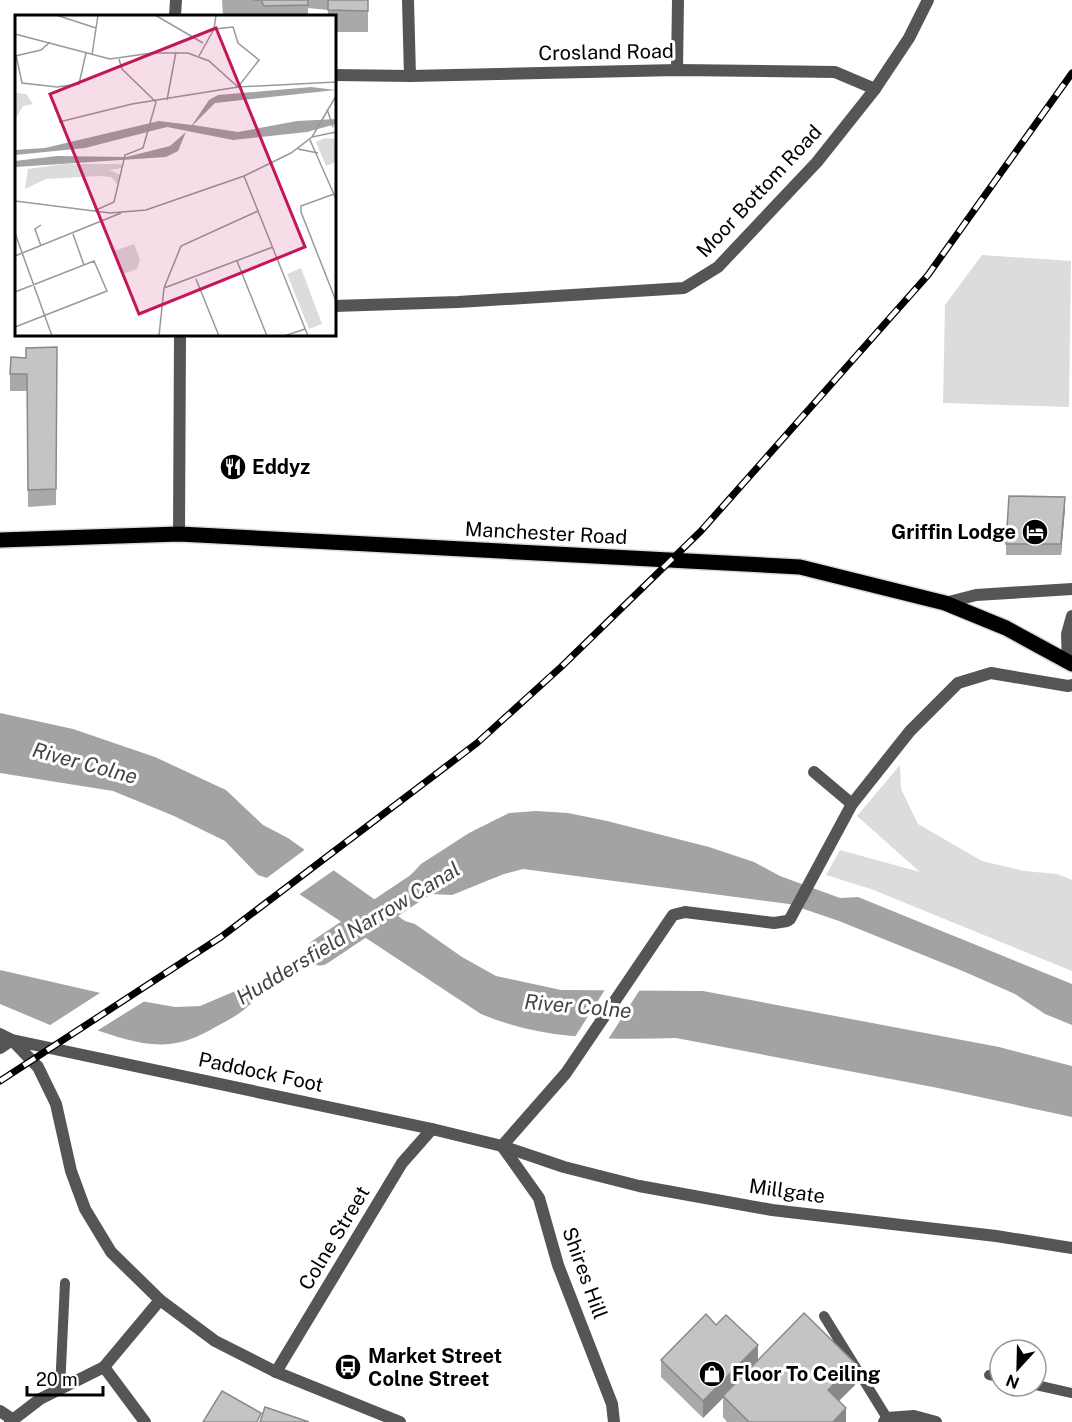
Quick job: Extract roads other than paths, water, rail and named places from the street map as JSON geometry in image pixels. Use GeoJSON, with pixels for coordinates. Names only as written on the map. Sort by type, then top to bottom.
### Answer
{"type":"FeatureCollection","features":[{"type":"Feature","properties":{"kind":"main road","name":"Manchester Road"},"geometry":{"type":"LineString","coordinates":[[0,540],[179,534],[801,567],[945,603],[1006,628],[1070,663]]}},
{"type":"Feature","properties":{"kind":"street"},"geometry":{"type":"LineString","coordinates":[[175,15],[176,0]]}},
{"type":"Feature","properties":{"kind":"street"},"geometry":{"type":"LineString","coordinates":[[408,0],[410,76]]}},
{"type":"Feature","properties":{"kind":"street"},"geometry":{"type":"LineString","coordinates":[[677,70],[678,0]]}},
{"type":"Feature","properties":{"kind":"street","name":"Moor Bottom Road"},"geometry":{"type":"LineString","coordinates":[[336,306],[458,302],[684,288],[718,267],[817,162],[875,88],[909,38],[928,0]]}},
{"type":"Feature","properties":{"kind":"street","name":"Crosland Road"},"geometry":{"type":"LineString","coordinates":[[336,75],[410,76],[677,70],[836,72],[875,88]]}},
{"type":"Feature","properties":{"kind":"street"},"geometry":{"type":"LineString","coordinates":[[179,534],[180,336]]}},
{"type":"Feature","properties":{"kind":"street"},"geometry":{"type":"LineString","coordinates":[[945,603],[976,596],[1072,589]]}},
{"type":"Feature","properties":{"kind":"street"},"geometry":{"type":"LineString","coordinates":[[1070,663],[1067,634],[1072,616]]}},
{"type":"Feature","properties":{"kind":"street"},"geometry":{"type":"LineString","coordinates":[[502,1146],[558,1084],[669,921],[678,913],[774,923],[787,921],[796,911],[852,804],[910,731],[958,683],[990,673],[1072,685]]}},
{"type":"Feature","properties":{"kind":"street"},"geometry":{"type":"LineString","coordinates":[[814,772],[852,804]]}},
{"type":"Feature","properties":{"kind":"street"},"geometry":{"type":"LineString","coordinates":[[0,1034],[12,1041],[38,1067],[56,1104],[71,1171],[86,1209],[111,1252],[160,1300],[215,1341],[276,1372],[400,1422]]}},
{"type":"Feature","properties":{"kind":"street"},"geometry":{"type":"LineString","coordinates":[[0,1048],[12,1041]]}},
{"type":"Feature","properties":{"kind":"street","name":"Paddock Foot"},"geometry":{"type":"LineString","coordinates":[[12,1041],[432,1129],[502,1146]]}},
{"type":"Feature","properties":{"kind":"street","name":"Colne Street"},"geometry":{"type":"LineString","coordinates":[[276,1372],[402,1163],[432,1129]]}},
{"type":"Feature","properties":{"kind":"street","name":"Millgate"},"geometry":{"type":"LineString","coordinates":[[502,1146],[564,1167],[628,1183],[761,1208],[996,1236],[1072,1248]]}},
{"type":"Feature","properties":{"kind":"street","name":"Shires Hill"},"geometry":{"type":"LineString","coordinates":[[502,1146],[539,1198],[558,1265],[612,1404],[614,1422]]}},
{"type":"Feature","properties":{"kind":"street"},"geometry":{"type":"LineString","coordinates":[[0,1411],[11,1420],[40,1399],[104,1367],[160,1300]]}},
{"type":"Feature","properties":{"kind":"street"},"geometry":{"type":"LineString","coordinates":[[104,1367],[146,1422]]}},
{"type":"Feature","properties":{"kind":"street"},"geometry":{"type":"LineString","coordinates":[[886,1420],[914,1416],[936,1422]]}},
{"type":"Feature","properties":{"kind":"lane"},"geometry":{"type":"LineString","coordinates":[[60,1389],[65,1284]]}},
{"type":"Feature","properties":{"kind":"lane"},"geometry":{"type":"LineString","coordinates":[[824,1317],[886,1420]]}},
{"type":"Feature","properties":{"kind":"lane"},"geometry":{"type":"LineString","coordinates":[[1048,1388],[1072,1393]]}},
{"type":"Feature","properties":{"kind":"water","name":"River Colne"},"geometry":{"type":"Polygon","coordinates":[[[0,713],[73,729],[155,757],[226,790],[263,825],[288,838],[405,921],[415,924],[462,957],[496,976],[561,990],[703,991],[999,1047],[1072,1066],[1072,1117],[938,1088],[676,1038],[626,1039],[553,1034],[504,1023],[481,1014],[284,884],[258,875],[225,841],[174,816],[113,791],[0,773],[0,713]]]}},
{"type":"Feature","properties":{"kind":"water"},"geometry":{"type":"Polygon","coordinates":[[[536,811],[568,813],[607,821],[709,847],[754,862],[780,876],[840,898],[858,897],[1072,984],[1072,1025],[1045,1014],[1015,994],[965,972],[839,921],[789,904],[523,869],[504,874],[452,895],[431,894],[402,906],[392,903],[392,895],[421,864],[469,833],[509,813],[536,811]]]}},
{"type":"Feature","properties":{"kind":"water"},"geometry":{"type":"Polygon","coordinates":[[[345,929],[351,932],[352,937],[259,994],[231,1019],[181,1042],[141,1043],[75,1023],[62,1030],[0,1004],[0,970],[118,997],[175,1007],[200,1006],[240,989],[250,988],[345,929]]]}},
{"type":"Feature","properties":{"kind":"waterway","name":"Huddersfield Narrow Canal"},"geometry":{"type":"LineString","coordinates":[[320,952],[423,883]]}},
{"type":"Feature","properties":{"kind":"railway"},"geometry":{"type":"LineString","coordinates":[[0,1081],[221,937],[477,743],[561,667],[701,531],[928,275],[1072,73]]}},
{"type":"Feature","properties":{"kind":"place","name":"Eddyz"},"geometry":{"type":"Point","coordinates":[233,467]}},
{"type":"Feature","properties":{"kind":"place","name":"Griffin Lodge"},"geometry":{"type":"Point","coordinates":[1035,532]}},
{"type":"Feature","properties":{"kind":"place","name":"Market Street Colne Street"},"geometry":{"type":"Point","coordinates":[348,1367]}},
{"type":"Feature","properties":{"kind":"place","name":"Floor To Ceiling"},"geometry":{"type":"Point","coordinates":[712,1374]}}]}
